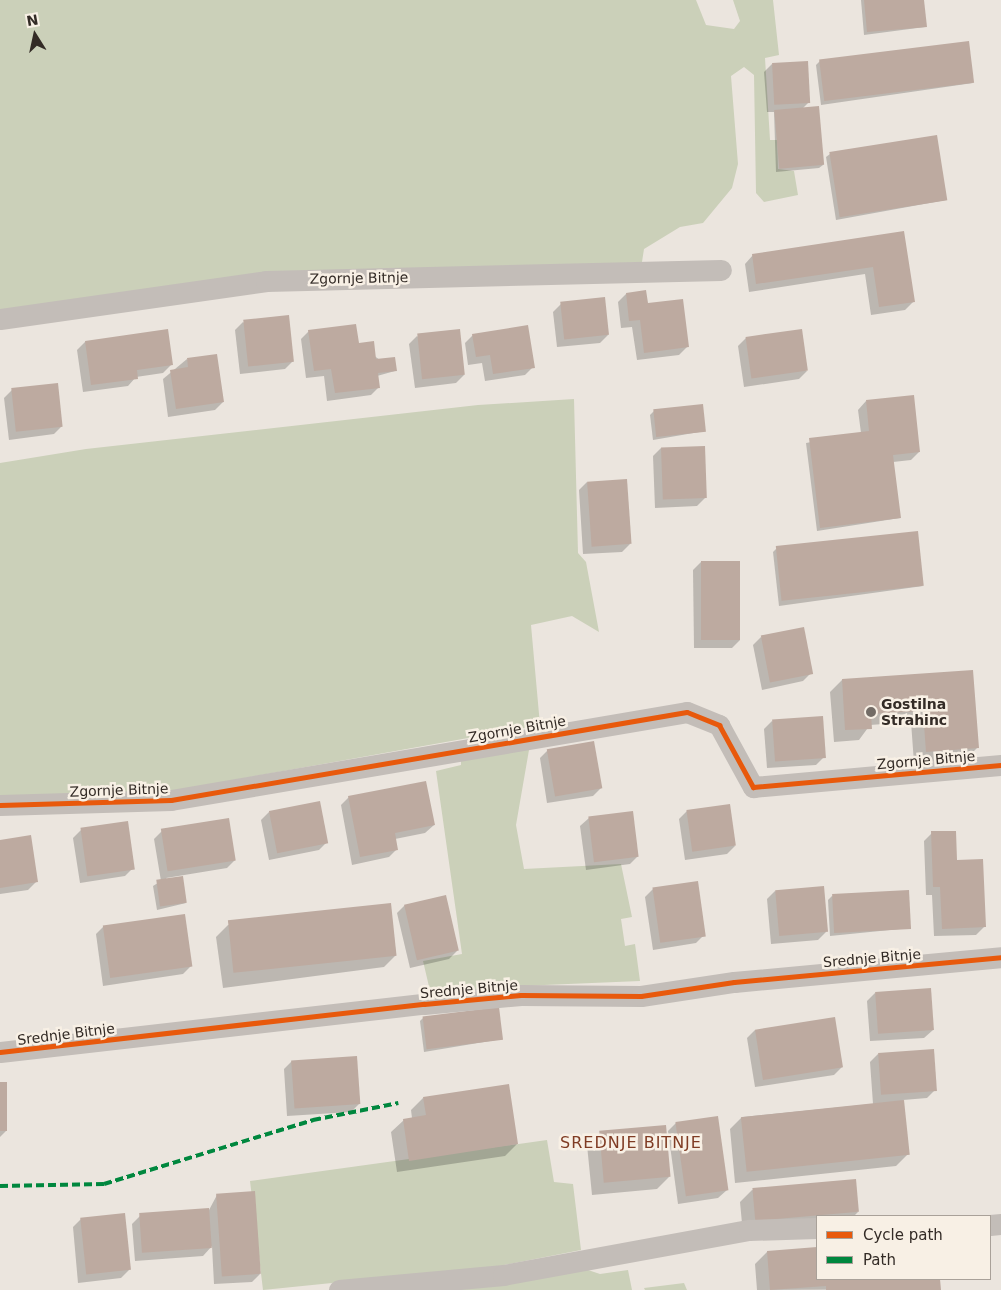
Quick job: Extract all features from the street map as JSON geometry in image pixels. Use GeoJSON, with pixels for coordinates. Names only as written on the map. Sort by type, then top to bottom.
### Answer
{"type":"FeatureCollection","features":[{"type":"Feature","properties":{"kind":"street","name":"Zgornje Bitnje"},"geometry":{"type":"LineString","coordinates":[[0,319],[266,281],[722,270]]}},
{"type":"Feature","properties":{"kind":"street","name":"Zgornje Bitnje"},"geometry":{"type":"LineString","coordinates":[[0,805],[171,800],[687,712],[719,725],[753,787],[1001,765]]}},
{"type":"Feature","properties":{"kind":"street","name":"Srednje Bitnje"},"geometry":{"type":"LineString","coordinates":[[0,1052],[424,1004],[521,995],[641,996],[734,982],[1001,958]]}},
{"type":"Feature","properties":{"kind":"street"},"geometry":{"type":"LineString","coordinates":[[339,1290],[503,1275],[749,1230],[816,1228]]}},
{"type":"Feature","properties":{"kind":"green space"},"geometry":{"type":"Polygon","coordinates":[[[0,0],[696,0],[706,25],[734,29],[740,21],[733,0],[773,0],[779,55],[765,58],[770,140],[777,140],[778,169],[794,171],[798,195],[764,202],[756,193],[754,75],[744,67],[731,76],[738,164],[732,188],[703,223],[680,227],[644,249],[642,262],[0,311],[0,0]]]}},
{"type":"Feature","properties":{"kind":"green space"},"geometry":{"type":"Polygon","coordinates":[[[574,399],[578,553],[586,562],[599,632],[572,616],[531,625],[540,725],[167,792],[0,798],[0,463],[86,449],[478,405],[574,399]]]}},
{"type":"Feature","properties":{"kind":"green space"},"geometry":{"type":"Polygon","coordinates":[[[525,746],[529,750],[516,825],[524,869],[621,864],[632,917],[621,919],[625,946],[635,944],[640,981],[495,987],[431,995],[423,961],[462,954],[436,771],[461,765],[461,757],[525,746]]]}},
{"type":"Feature","properties":{"kind":"green space"},"geometry":{"type":"Polygon","coordinates":[[[547,1140],[554,1182],[573,1184],[581,1250],[499,1266],[263,1290],[250,1181],[547,1140]]]}},
{"type":"Feature","properties":{"kind":"green space"},"geometry":{"type":"Polygon","coordinates":[[[588,1270],[600,1274],[628,1270],[632,1290],[427,1290],[588,1270]]]}},
{"type":"Feature","properties":{"kind":"green space"},"geometry":{"type":"Polygon","coordinates":[[[684,1283],[687,1290],[645,1290],[644,1288],[684,1283]]]}},
{"type":"Feature","properties":{"kind":"building"},"geometry":{"type":"Polygon","coordinates":[[[864,0],[924,0],[927,27],[867,32],[864,0]]]}},
{"type":"Feature","properties":{"kind":"building"},"geometry":{"type":"Polygon","coordinates":[[[969,41],[974,83],[824,101],[819,59],[969,41]]]}},
{"type":"Feature","properties":{"kind":"building"},"geometry":{"type":"Polygon","coordinates":[[[808,61],[810,103],[774,105],[772,63],[808,61]]]}},
{"type":"Feature","properties":{"kind":"building"},"geometry":{"type":"Polygon","coordinates":[[[819,106],[824,165],[779,169],[774,110],[819,106]]]}},
{"type":"Feature","properties":{"kind":"building"},"geometry":{"type":"Polygon","coordinates":[[[937,135],[947,200],[840,217],[829,152],[937,135]]]}},
{"type":"Feature","properties":{"kind":"building"},"geometry":{"type":"Polygon","coordinates":[[[904,231],[915,302],[879,307],[873,267],[756,284],[752,254],[904,231]]]}},
{"type":"Feature","properties":{"kind":"building"},"geometry":{"type":"Polygon","coordinates":[[[646,290],[648,303],[683,299],[689,347],[644,353],[640,320],[629,321],[626,293],[646,290]]]}},
{"type":"Feature","properties":{"kind":"building"},"geometry":{"type":"Polygon","coordinates":[[[605,297],[609,335],[564,339],[560,302],[605,297]]]}},
{"type":"Feature","properties":{"kind":"building"},"geometry":{"type":"Polygon","coordinates":[[[289,315],[294,362],[248,367],[243,320],[289,315]]]}},
{"type":"Feature","properties":{"kind":"building"},"geometry":{"type":"Polygon","coordinates":[[[356,324],[359,343],[374,341],[376,359],[395,357],[397,371],[378,373],[380,388],[335,393],[331,369],[314,371],[308,330],[356,324]]]}},
{"type":"Feature","properties":{"kind":"building"},"geometry":{"type":"Polygon","coordinates":[[[528,325],[535,368],[493,374],[490,355],[476,357],[472,334],[528,325]]]}},
{"type":"Feature","properties":{"kind":"building"},"geometry":{"type":"Polygon","coordinates":[[[168,329],[173,365],[137,370],[138,379],[91,385],[85,341],[168,329]]]}},
{"type":"Feature","properties":{"kind":"building"},"geometry":{"type":"Polygon","coordinates":[[[460,329],[465,375],[422,379],[417,333],[460,329]]]}},
{"type":"Feature","properties":{"kind":"building"},"geometry":{"type":"Polygon","coordinates":[[[802,329],[808,371],[751,379],[746,337],[802,329]]]}},
{"type":"Feature","properties":{"kind":"building"},"geometry":{"type":"Polygon","coordinates":[[[217,354],[224,402],[176,409],[170,370],[188,367],[187,358],[217,354]]]}},
{"type":"Feature","properties":{"kind":"building"},"geometry":{"type":"Polygon","coordinates":[[[58,383],[63,427],[16,432],[11,388],[58,383]]]}},
{"type":"Feature","properties":{"kind":"building"},"geometry":{"type":"Polygon","coordinates":[[[914,395],[920,452],[893,455],[901,518],[820,528],[809,438],[869,431],[866,400],[914,395]]]}},
{"type":"Feature","properties":{"kind":"building"},"geometry":{"type":"Polygon","coordinates":[[[703,404],[706,432],[656,437],[653,409],[703,404]]]}},
{"type":"Feature","properties":{"kind":"building"},"geometry":{"type":"Polygon","coordinates":[[[705,446],[707,498],[663,500],[661,448],[705,446]]]}},
{"type":"Feature","properties":{"kind":"building"},"geometry":{"type":"Polygon","coordinates":[[[627,479],[632,544],[592,547],[587,482],[627,479]]]}},
{"type":"Feature","properties":{"kind":"building"},"geometry":{"type":"Polygon","coordinates":[[[918,531],[924,586],[782,601],[776,546],[918,531]]]}},
{"type":"Feature","properties":{"kind":"building"},"geometry":{"type":"Polygon","coordinates":[[[701,561],[740,561],[740,640],[701,640],[701,561]]]}},
{"type":"Feature","properties":{"kind":"building"},"geometry":{"type":"Polygon","coordinates":[[[804,627],[813,674],[770,683],[761,635],[804,627]]]}},
{"type":"Feature","properties":{"kind":"building","name":"Gostilna Strahinc"},"geometry":{"type":"Polygon","coordinates":[[[973,670],[979,748],[926,752],[923,711],[871,714],[872,729],[845,730],[842,679],[973,670]]]}},
{"type":"Feature","properties":{"kind":"building"},"geometry":{"type":"Polygon","coordinates":[[[823,716],[826,758],[775,761],[772,720],[823,716]]]}},
{"type":"Feature","properties":{"kind":"building"},"geometry":{"type":"Polygon","coordinates":[[[594,741],[602,788],[555,797],[547,749],[594,741]]]}},
{"type":"Feature","properties":{"kind":"building"},"geometry":{"type":"Polygon","coordinates":[[[426,781],[435,825],[395,833],[398,850],[360,857],[348,796],[426,781]]]}},
{"type":"Feature","properties":{"kind":"building"},"geometry":{"type":"Polygon","coordinates":[[[320,801],[328,843],[277,853],[269,811],[320,801]]]}},
{"type":"Feature","properties":{"kind":"building"},"geometry":{"type":"Polygon","coordinates":[[[730,804],[736,846],[692,852],[686,810],[730,804]]]}},
{"type":"Feature","properties":{"kind":"building"},"geometry":{"type":"Polygon","coordinates":[[[633,811],[639,857],[594,862],[588,816],[633,811]]]}},
{"type":"Feature","properties":{"kind":"building"},"geometry":{"type":"Polygon","coordinates":[[[229,818],[236,860],[168,871],[161,829],[229,818]]]}},
{"type":"Feature","properties":{"kind":"building"},"geometry":{"type":"Polygon","coordinates":[[[128,821],[135,870],[87,876],[80,828],[128,821]]]}},
{"type":"Feature","properties":{"kind":"building"},"geometry":{"type":"Polygon","coordinates":[[[931,831],[956,831],[957,860],[983,859],[986,927],[942,929],[940,887],[933,887],[931,831]]]}},
{"type":"Feature","properties":{"kind":"building"},"geometry":{"type":"Polygon","coordinates":[[[31,835],[38,882],[0,888],[0,840],[31,835]]]}},
{"type":"Feature","properties":{"kind":"building"},"geometry":{"type":"Polygon","coordinates":[[[183,876],[187,903],[160,906],[156,880],[183,876]]]}},
{"type":"Feature","properties":{"kind":"building"},"geometry":{"type":"Polygon","coordinates":[[[698,881],[706,936],[660,943],[652,887],[698,881]]]}},
{"type":"Feature","properties":{"kind":"building"},"geometry":{"type":"Polygon","coordinates":[[[824,886],[828,932],[779,936],[775,890],[824,886]]]}},
{"type":"Feature","properties":{"kind":"building"},"geometry":{"type":"Polygon","coordinates":[[[909,890],[911,929],[834,933],[832,894],[909,890]]]}},
{"type":"Feature","properties":{"kind":"building"},"geometry":{"type":"Polygon","coordinates":[[[446,895],[459,951],[417,960],[404,905],[446,895]]]}},
{"type":"Feature","properties":{"kind":"building"},"geometry":{"type":"Polygon","coordinates":[[[391,903],[397,956],[233,973],[228,920],[391,903]]]}},
{"type":"Feature","properties":{"kind":"building"},"geometry":{"type":"Polygon","coordinates":[[[185,914],[192,966],[110,978],[103,926],[185,914]]]}},
{"type":"Feature","properties":{"kind":"building"},"geometry":{"type":"Polygon","coordinates":[[[931,988],[934,1030],[878,1034],[875,992],[931,988]]]}},
{"type":"Feature","properties":{"kind":"building"},"geometry":{"type":"Polygon","coordinates":[[[499,1007],[503,1040],[427,1049],[423,1016],[499,1007]]]}},
{"type":"Feature","properties":{"kind":"building"},"geometry":{"type":"Polygon","coordinates":[[[835,1017],[843,1067],[763,1080],[755,1030],[835,1017]]]}},
{"type":"Feature","properties":{"kind":"building"},"geometry":{"type":"Polygon","coordinates":[[[934,1049],[937,1091],[881,1095],[878,1053],[934,1049]]]}},
{"type":"Feature","properties":{"kind":"building"},"geometry":{"type":"Polygon","coordinates":[[[357,1056],[360,1104],[295,1108],[291,1061],[357,1056]]]}},
{"type":"Feature","properties":{"kind":"building"},"geometry":{"type":"Polygon","coordinates":[[[0,1082],[7,1082],[7,1131],[0,1131],[0,1082]]]}},
{"type":"Feature","properties":{"kind":"building"},"geometry":{"type":"Polygon","coordinates":[[[509,1084],[518,1144],[409,1161],[403,1119],[426,1115],[423,1097],[509,1084]]]}},
{"type":"Feature","properties":{"kind":"building"},"geometry":{"type":"Polygon","coordinates":[[[904,1100],[910,1155],[747,1172],[741,1117],[904,1100]]]}},
{"type":"Feature","properties":{"kind":"building"},"geometry":{"type":"Polygon","coordinates":[[[718,1116],[728,1190],[686,1196],[675,1122],[718,1116]]]}},
{"type":"Feature","properties":{"kind":"building"},"geometry":{"type":"Polygon","coordinates":[[[666,1125],[671,1177],[604,1183],[599,1131],[666,1125]]]}},
{"type":"Feature","properties":{"kind":"building"},"geometry":{"type":"Polygon","coordinates":[[[856,1179],[859,1212],[755,1221],[752,1188],[856,1179]]]}},
{"type":"Feature","properties":{"kind":"building"},"geometry":{"type":"Polygon","coordinates":[[[255,1191],[261,1274],[222,1277],[216,1194],[255,1191]]]}},
{"type":"Feature","properties":{"kind":"building"},"geometry":{"type":"Polygon","coordinates":[[[209,1208],[212,1248],[142,1253],[139,1213],[209,1208]]]}},
{"type":"Feature","properties":{"kind":"building"},"geometry":{"type":"Polygon","coordinates":[[[125,1213],[131,1270],[86,1274],[80,1218],[125,1213]]]}},
{"type":"Feature","properties":{"kind":"building"},"geometry":{"type":"Polygon","coordinates":[[[816,1247],[816,1280],[940,1280],[941,1290],[826,1290],[826,1286],[770,1290],[767,1251],[816,1247]]]}},
{"type":"Feature","properties":{"kind":"marked path"},"geometry":{"type":"LineString","coordinates":[[0,1186],[104,1184],[313,1120],[398,1103]]}},
{"type":"Feature","properties":{"kind":"cycle path"},"geometry":{"type":"LineString","coordinates":[[0,805],[171,800],[687,712],[719,725],[753,787],[1001,765]]}},
{"type":"Feature","properties":{"kind":"cycle path"},"geometry":{"type":"LineString","coordinates":[[0,1052],[424,1004],[521,995],[641,996],[734,982],[1001,957]]}},
{"type":"Feature","properties":{"kind":"place","name":"Gostilna Strahinc"},"geometry":{"type":"Point","coordinates":[871,712]}},
{"type":"Feature","properties":{"kind":"district","name":"SREDNJE BITNJE"},"geometry":{"type":"Point","coordinates":[631,1143]}}]}
